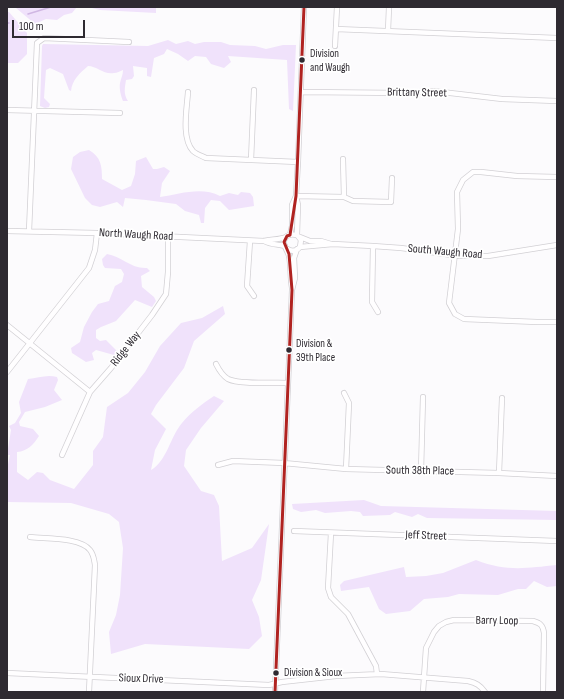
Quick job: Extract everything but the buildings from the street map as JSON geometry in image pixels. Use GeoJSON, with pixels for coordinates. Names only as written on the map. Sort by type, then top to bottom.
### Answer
{"type":"FeatureCollection","features":[{"type":"Feature","properties":{"kind":"street"},"geometry":{"type":"LineString","coordinates":[[292,290],[295,278],[294,258],[301,243],[298,236],[298,205],[296,196],[304,7]]}},
{"type":"Feature","properties":{"kind":"street"},"geometry":{"type":"LineString","coordinates":[[335,46],[337,7]]}},
{"type":"Feature","properties":{"kind":"street"},"geometry":{"type":"LineString","coordinates":[[388,31],[389,7]]}},
{"type":"Feature","properties":{"kind":"street"},"geometry":{"type":"LineString","coordinates":[[336,28],[557,38]]}},
{"type":"Feature","properties":{"kind":"street"},"geometry":{"type":"LineString","coordinates":[[29,231],[36,44],[44,38],[129,42]]}},
{"type":"Feature","properties":{"kind":"street"},"geometry":{"type":"LineString","coordinates":[[251,160],[254,90]]}},
{"type":"Feature","properties":{"kind":"street","name":"Brittany Street"},"geometry":{"type":"LineString","coordinates":[[301,92],[404,93],[433,91],[502,99],[557,101]]}},
{"type":"Feature","properties":{"kind":"street"},"geometry":{"type":"LineString","coordinates":[[188,92],[186,135],[188,144],[193,151],[206,158],[298,162]]}},
{"type":"Feature","properties":{"kind":"street"},"geometry":{"type":"LineString","coordinates":[[7,110],[120,113]]}},
{"type":"Feature","properties":{"kind":"street"},"geometry":{"type":"LineString","coordinates":[[343,159],[344,197]]}},
{"type":"Feature","properties":{"kind":"street"},"geometry":{"type":"LineString","coordinates":[[557,177],[517,176],[481,172],[473,172],[467,176],[459,186],[457,192],[458,229],[449,303],[455,314],[464,319],[557,322]]}},
{"type":"Feature","properties":{"kind":"street"},"geometry":{"type":"LineString","coordinates":[[296,196],[344,197],[353,200],[391,202],[392,178]]}},
{"type":"Feature","properties":{"kind":"street"},"geometry":{"type":"LineString","coordinates":[[275,692],[292,290],[289,254],[284,242],[292,226],[292,205],[296,196]]}},
{"type":"Feature","properties":{"kind":"street","name":"North Waugh Road"},"geometry":{"type":"LineString","coordinates":[[7,231],[96,233],[250,241],[280,239],[288,236]]}},
{"type":"Feature","properties":{"kind":"street"},"geometry":{"type":"LineString","coordinates":[[7,372],[89,268],[95,250],[96,233]]}},
{"type":"Feature","properties":{"kind":"street","name":"Ridge Way"},"geometry":{"type":"LineString","coordinates":[[62,455],[90,392],[148,321],[166,294],[168,272],[168,236]]}},
{"type":"Feature","properties":{"kind":"street"},"geometry":{"type":"LineString","coordinates":[[288,236],[298,236]]}},
{"type":"Feature","properties":{"kind":"street","name":"South Waugh Road"},"geometry":{"type":"LineString","coordinates":[[298,236],[310,241],[322,240],[333,244]]}},
{"type":"Feature","properties":{"kind":"street"},"geometry":{"type":"LineString","coordinates":[[250,241],[247,286],[254,296]]}},
{"type":"Feature","properties":{"kind":"street","name":"North Waugh Road"},"geometry":{"type":"LineString","coordinates":[[264,241],[270,244],[285,247]]}},
{"type":"Feature","properties":{"kind":"street","name":"South Waugh Road"},"geometry":{"type":"LineString","coordinates":[[299,248],[333,244],[408,249],[455,255],[488,256],[557,245]]}},
{"type":"Feature","properties":{"kind":"street"},"geometry":{"type":"LineString","coordinates":[[373,246],[372,302],[378,312]]}},
{"type":"Feature","properties":{"kind":"street"},"geometry":{"type":"LineString","coordinates":[[285,247],[292,251],[299,248]]}},
{"type":"Feature","properties":{"kind":"street"},"geometry":{"type":"LineString","coordinates":[[7,324],[29,344],[90,392]]}},
{"type":"Feature","properties":{"kind":"street"},"geometry":{"type":"LineString","coordinates":[[216,364],[219,371],[228,379],[242,382],[288,383]]}},
{"type":"Feature","properties":{"kind":"street"},"geometry":{"type":"LineString","coordinates":[[344,393],[349,404],[346,469]]}},
{"type":"Feature","properties":{"kind":"street"},"geometry":{"type":"LineString","coordinates":[[421,471],[423,397]]}},
{"type":"Feature","properties":{"kind":"street"},"geometry":{"type":"LineString","coordinates":[[499,473],[502,398]]}},
{"type":"Feature","properties":{"kind":"street","name":"South 38th Place"},"geometry":{"type":"LineString","coordinates":[[218,464],[233,461],[284,463],[346,469],[557,476]]}},
{"type":"Feature","properties":{"kind":"street","name":"Jeff Street"},"geometry":{"type":"LineString","coordinates":[[294,531],[557,541]]}},
{"type":"Feature","properties":{"kind":"street"},"geometry":{"type":"LineString","coordinates":[[331,533],[328,588],[332,597],[348,614],[376,666],[377,674]]}},
{"type":"Feature","properties":{"kind":"street"},"geometry":{"type":"LineString","coordinates":[[30,537],[82,544],[90,550],[93,556],[95,565],[90,692]]}},
{"type":"Feature","properties":{"kind":"street","name":"Barry Loop"},"geometry":{"type":"LineString","coordinates":[[423,692],[426,648],[429,640],[439,626],[454,620],[533,621],[543,627],[543,692]]}},
{"type":"Feature","properties":{"kind":"street","name":"Sioux Drive"},"geometry":{"type":"LineString","coordinates":[[7,673],[269,685],[336,676],[377,674],[468,681],[482,687],[484,692]]}},
{"type":"Feature","properties":{"kind":"shaded area"},"geometry":{"type":"Polygon","coordinates":[[[77,7],[72,13],[64,15],[57,20],[46,19],[35,24],[16,8],[77,7]]]}},
{"type":"Feature","properties":{"kind":"shaded area"},"geometry":{"type":"Polygon","coordinates":[[[88,7],[156,7],[156,13],[100,10],[88,7]]]}},
{"type":"Feature","properties":{"kind":"shaded area"},"geometry":{"type":"Polygon","coordinates":[[[7,12],[9,12],[27,33],[27,54],[18,63],[7,63],[7,12]]]}},
{"type":"Feature","properties":{"kind":"shaded area"},"geometry":{"type":"Polygon","coordinates":[[[168,40],[176,44],[188,41],[195,44],[204,42],[221,42],[230,45],[255,46],[266,49],[283,45],[296,45],[293,111],[289,109],[287,60],[228,56],[231,62],[224,68],[211,64],[206,57],[195,56],[188,61],[167,49],[164,54],[154,58],[151,77],[147,76],[147,68],[133,66],[134,76],[132,79],[126,80],[125,85],[125,93],[128,101],[123,101],[120,90],[123,70],[116,73],[110,73],[88,66],[79,74],[71,91],[69,90],[63,74],[50,68],[46,70],[44,98],[50,104],[49,107],[45,108],[40,106],[43,44],[148,46],[168,40]]]}},
{"type":"Feature","properties":{"kind":"shaded area"},"geometry":{"type":"Polygon","coordinates":[[[89,150],[100,162],[102,179],[122,190],[131,186],[135,174],[136,161],[146,157],[153,169],[164,167],[170,171],[162,183],[160,197],[198,191],[213,193],[220,196],[229,193],[238,195],[241,192],[250,193],[253,197],[254,206],[229,210],[220,201],[211,200],[205,208],[204,223],[201,223],[199,215],[185,211],[176,204],[125,198],[123,207],[117,202],[100,207],[92,205],[85,198],[71,169],[73,157],[80,152],[89,150]]]}},
{"type":"Feature","properties":{"kind":"shaded area"},"geometry":{"type":"Polygon","coordinates":[[[107,254],[117,257],[136,267],[147,268],[150,271],[141,276],[142,287],[154,297],[156,301],[152,307],[135,300],[116,321],[96,330],[96,338],[100,341],[106,340],[117,351],[114,355],[96,350],[92,353],[94,360],[86,362],[72,353],[71,348],[80,342],[84,327],[92,312],[98,304],[109,301],[115,286],[122,282],[124,274],[121,269],[105,268],[102,259],[107,254]]]}},
{"type":"Feature","properties":{"kind":"shaded area"},"geometry":{"type":"Polygon","coordinates":[[[223,306],[225,314],[194,341],[184,368],[151,414],[166,429],[155,450],[151,470],[161,461],[174,435],[189,415],[214,396],[224,401],[201,428],[186,450],[184,466],[201,491],[214,495],[219,506],[222,561],[252,548],[269,524],[261,580],[252,600],[259,617],[262,636],[249,649],[145,644],[111,654],[109,632],[116,615],[120,595],[123,548],[119,522],[109,514],[71,503],[7,502],[7,469],[10,455],[7,455],[11,430],[9,426],[15,423],[21,413],[19,402],[28,379],[46,376],[57,377],[58,380],[54,390],[62,400],[45,407],[25,412],[19,422],[20,426],[33,429],[39,436],[30,447],[17,452],[17,472],[28,480],[37,472],[43,473],[50,480],[74,489],[93,465],[93,451],[103,437],[107,407],[128,393],[145,372],[160,346],[181,323],[202,318],[223,306]]]}},
{"type":"Feature","properties":{"kind":"shaded area"},"geometry":{"type":"Polygon","coordinates":[[[364,500],[381,506],[557,511],[557,520],[427,518],[418,514],[412,517],[395,512],[390,515],[363,516],[360,512],[351,511],[325,513],[316,510],[301,512],[293,509],[292,504],[364,500]]]}},
{"type":"Feature","properties":{"kind":"shaded area"},"geometry":{"type":"Polygon","coordinates":[[[476,560],[507,568],[557,565],[557,586],[547,587],[534,581],[526,589],[518,589],[498,595],[459,594],[448,597],[424,599],[410,611],[386,614],[379,609],[369,587],[341,591],[340,585],[344,581],[404,567],[406,577],[426,576],[443,573],[476,560]]]}},
{"type":"Feature","properties":{"kind":"waterway"},"geometry":{"type":"LineString","coordinates":[[28,14],[51,7]]}},
{"type":"Feature","properties":{"kind":"transit line"},"geometry":{"type":"LineString","coordinates":[[275,692],[292,290],[289,254],[284,242],[287,236],[290,235],[296,196],[304,7]]}},
{"type":"Feature","properties":{"kind":"place","name":"Division and Waugh"},"geometry":{"type":"Point","coordinates":[302,60]}},
{"type":"Feature","properties":{"kind":"place","name":"Division & 39th Place"},"geometry":{"type":"Point","coordinates":[289,350]}},
{"type":"Feature","properties":{"kind":"place","name":"Division & Sioux"},"geometry":{"type":"Point","coordinates":[276,673]}}]}
